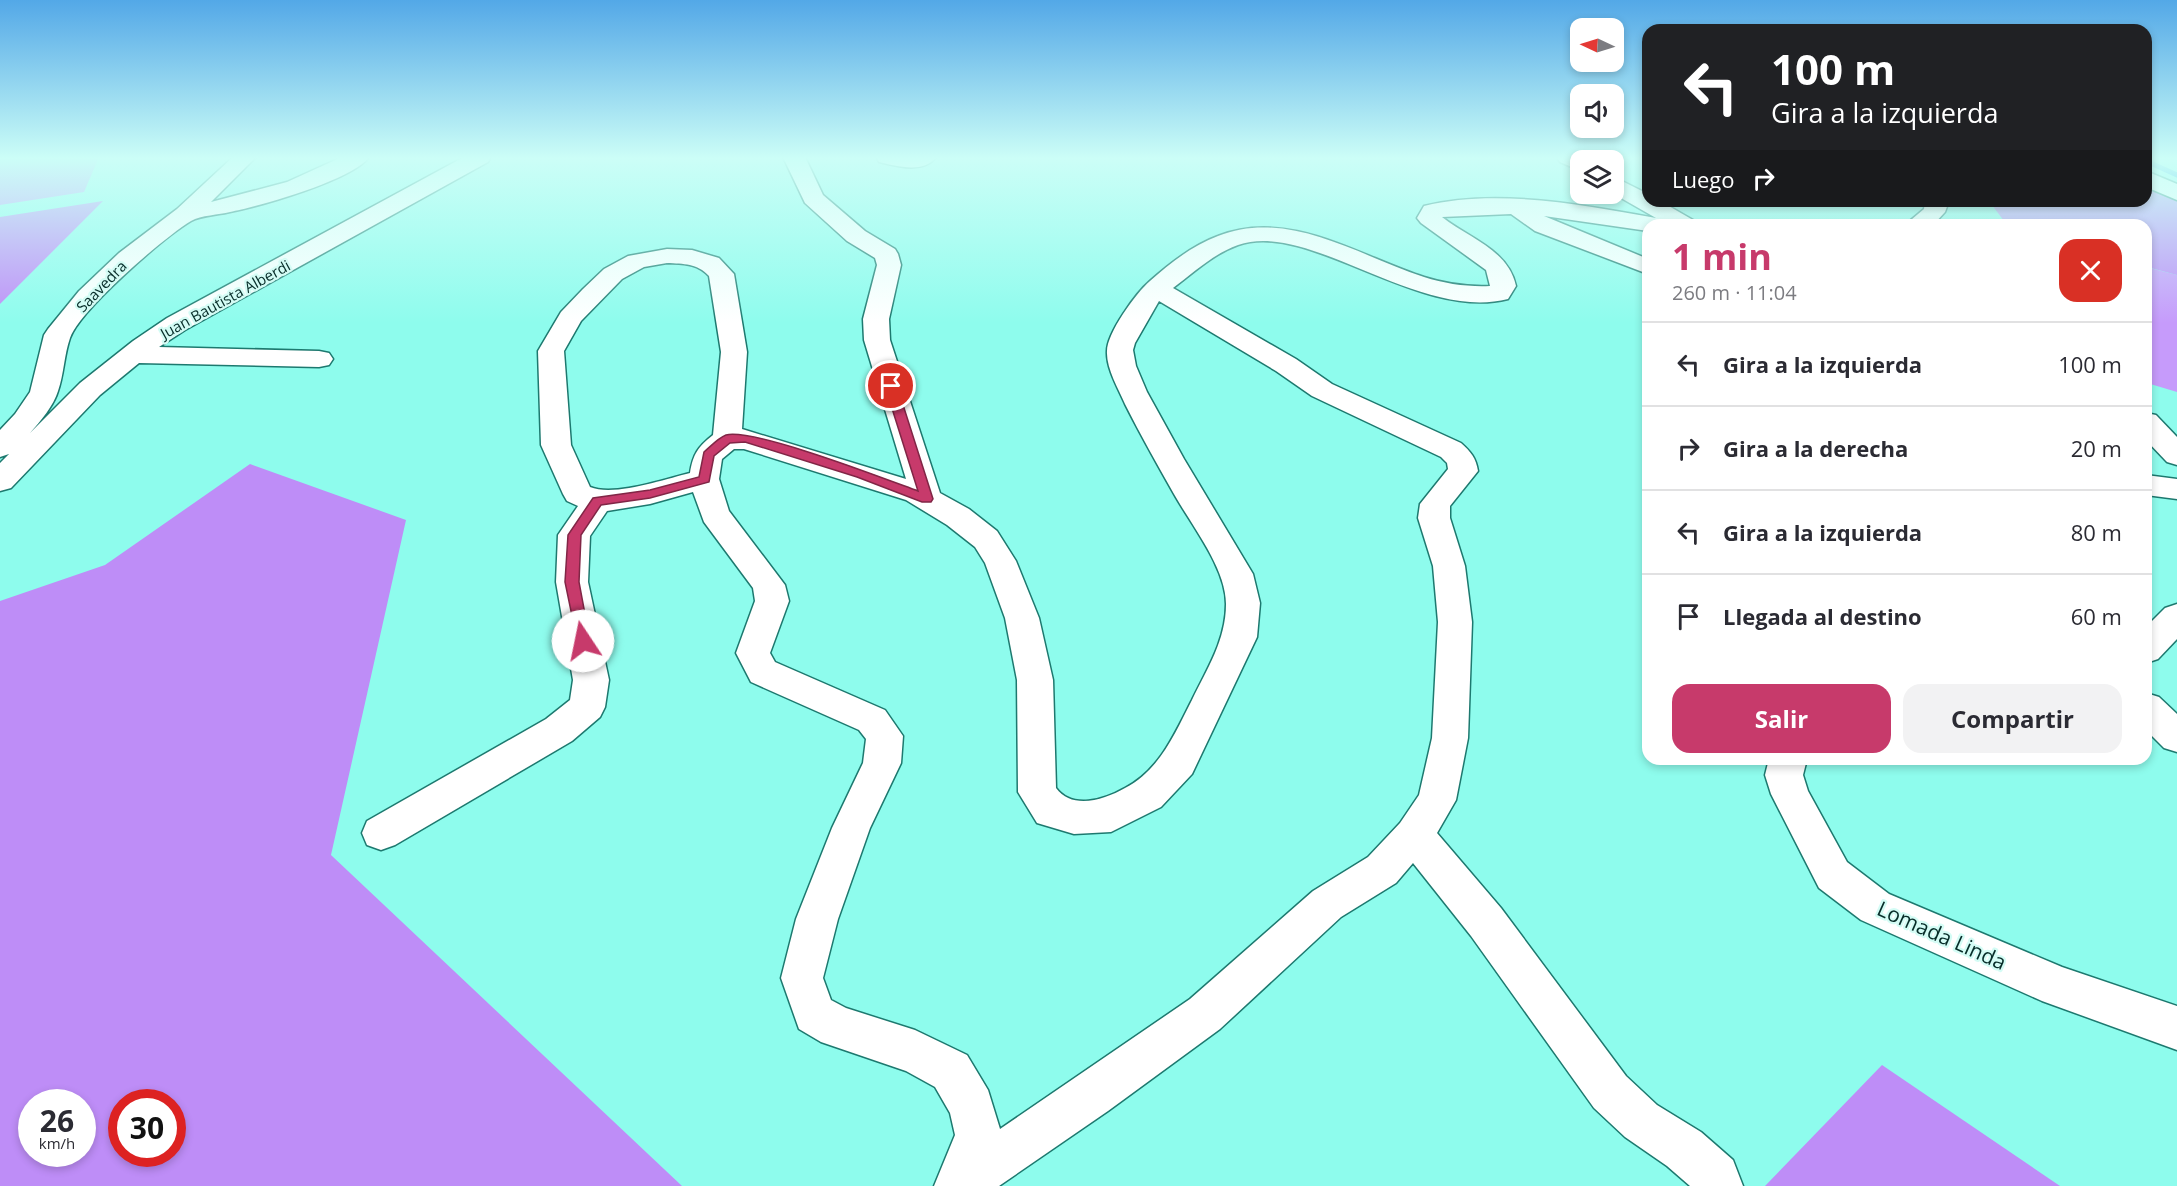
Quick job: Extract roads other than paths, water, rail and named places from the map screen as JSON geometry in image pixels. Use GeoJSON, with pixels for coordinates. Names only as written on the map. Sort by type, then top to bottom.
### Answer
{"type":"FeatureCollection","features":[{"type":"Feature","properties":{"kind":"street"},"geometry":{"type":"LineString","coordinates":[[185,214],[195,212]]}},
{"type":"Feature","properties":{"kind":"street","name":"Juan Bautista Alberdi"},"geometry":{"type":"LineString","coordinates":[[0,481],[90,389],[132,355],[176,324],[379,212]]}},
{"type":"Feature","properties":{"kind":"street"},"geometry":{"type":"LineString","coordinates":[[829,212],[856,236],[886,254],[889,265],[876,319],[877,340],[927,499]]}},
{"type":"Feature","properties":{"kind":"street"},"geometry":{"type":"LineString","coordinates":[[960,1184],[978,1135],[972,1106],[951,1071],[915,1052],[837,1027],[814,1014],[802,978],[817,919],[851,828],[882,763],[885,736],[872,720],[764,672],[753,653],[772,601],[769,585],[715,514],[704,479],[708,454],[728,439],[746,438],[861,474],[927,499],[958,517],[986,539],[1000,561],[1022,618],[1031,659],[1035,680],[1037,792],[1051,812],[1074,817],[1111,815],[1148,795],[1179,763],[1240,637],[1243,603],[1237,574],[1131,390],[1119,352],[1124,337],[1156,289],[1209,248],[1218,243],[1245,236],[1287,237],[1340,253],[1422,286],[1466,295],[1499,294],[1503,286],[1499,270],[1483,256],[1439,228],[1430,218],[1432,212]]}},
{"type":"Feature","properties":{"kind":"street"},"geometry":{"type":"LineString","coordinates":[[1521,212],[1543,226],[1642,265]]}},
{"type":"Feature","properties":{"kind":"street"},"geometry":{"type":"LineString","coordinates":[[1586,212],[1642,223]]}},
{"type":"Feature","properties":{"kind":"street","name":"Saavedra"},"geometry":{"type":"LineString","coordinates":[[0,447],[25,421],[44,393],[57,335],[88,296],[128,258],[185,214]]}},
{"type":"Feature","properties":{"kind":"street"},"geometry":{"type":"LineString","coordinates":[[704,479],[650,494],[597,502],[578,494],[556,445],[551,351],[570,318],[613,274],[637,261],[667,256],[692,257],[710,263],[722,274],[734,352],[728,439]]}},
{"type":"Feature","properties":{"kind":"street"},"geometry":{"type":"LineString","coordinates":[[960,1184],[1092,1095],[1205,1014],[1328,904],[1382,870],[1414,836],[1437,800],[1450,738],[1455,622],[1449,566],[1434,518],[1435,504],[1463,471],[1461,459],[1451,450],[1322,390],[1277,359],[1156,289]]}},
{"type":"Feature","properties":{"kind":"street"},"geometry":{"type":"LineString","coordinates":[[132,355],[319,359]]}},
{"type":"Feature","properties":{"kind":"street"},"geometry":{"type":"LineString","coordinates":[[2152,428],[2177,455]]}},
{"type":"Feature","properties":{"kind":"street"},"geometry":{"type":"LineString","coordinates":[[2152,486],[2177,489]]}},
{"type":"Feature","properties":{"kind":"street"},"geometry":{"type":"LineString","coordinates":[[381,833],[559,730],[587,706],[591,680],[572,582],[574,535],[597,502]]}},
{"type":"Feature","properties":{"kind":"street"},"geometry":{"type":"LineString","coordinates":[[2152,644],[2177,617]]}},
{"type":"Feature","properties":{"kind":"street"},"geometry":{"type":"LineString","coordinates":[[2152,713],[2177,736]]}},
{"type":"Feature","properties":{"kind":"street","name":"Lomada Linda"},"geometry":{"type":"LineString","coordinates":[[1786,765],[1784,775],[1790,794],[1833,875],[1875,907],[2057,986],[2177,1028]]}},
{"type":"Feature","properties":{"kind":"street"},"geometry":{"type":"LineString","coordinates":[[1414,836],[1486,922],[1610,1092],[1641,1121],[1684,1149],[1716,1177],[1719,1186]]}}]}
